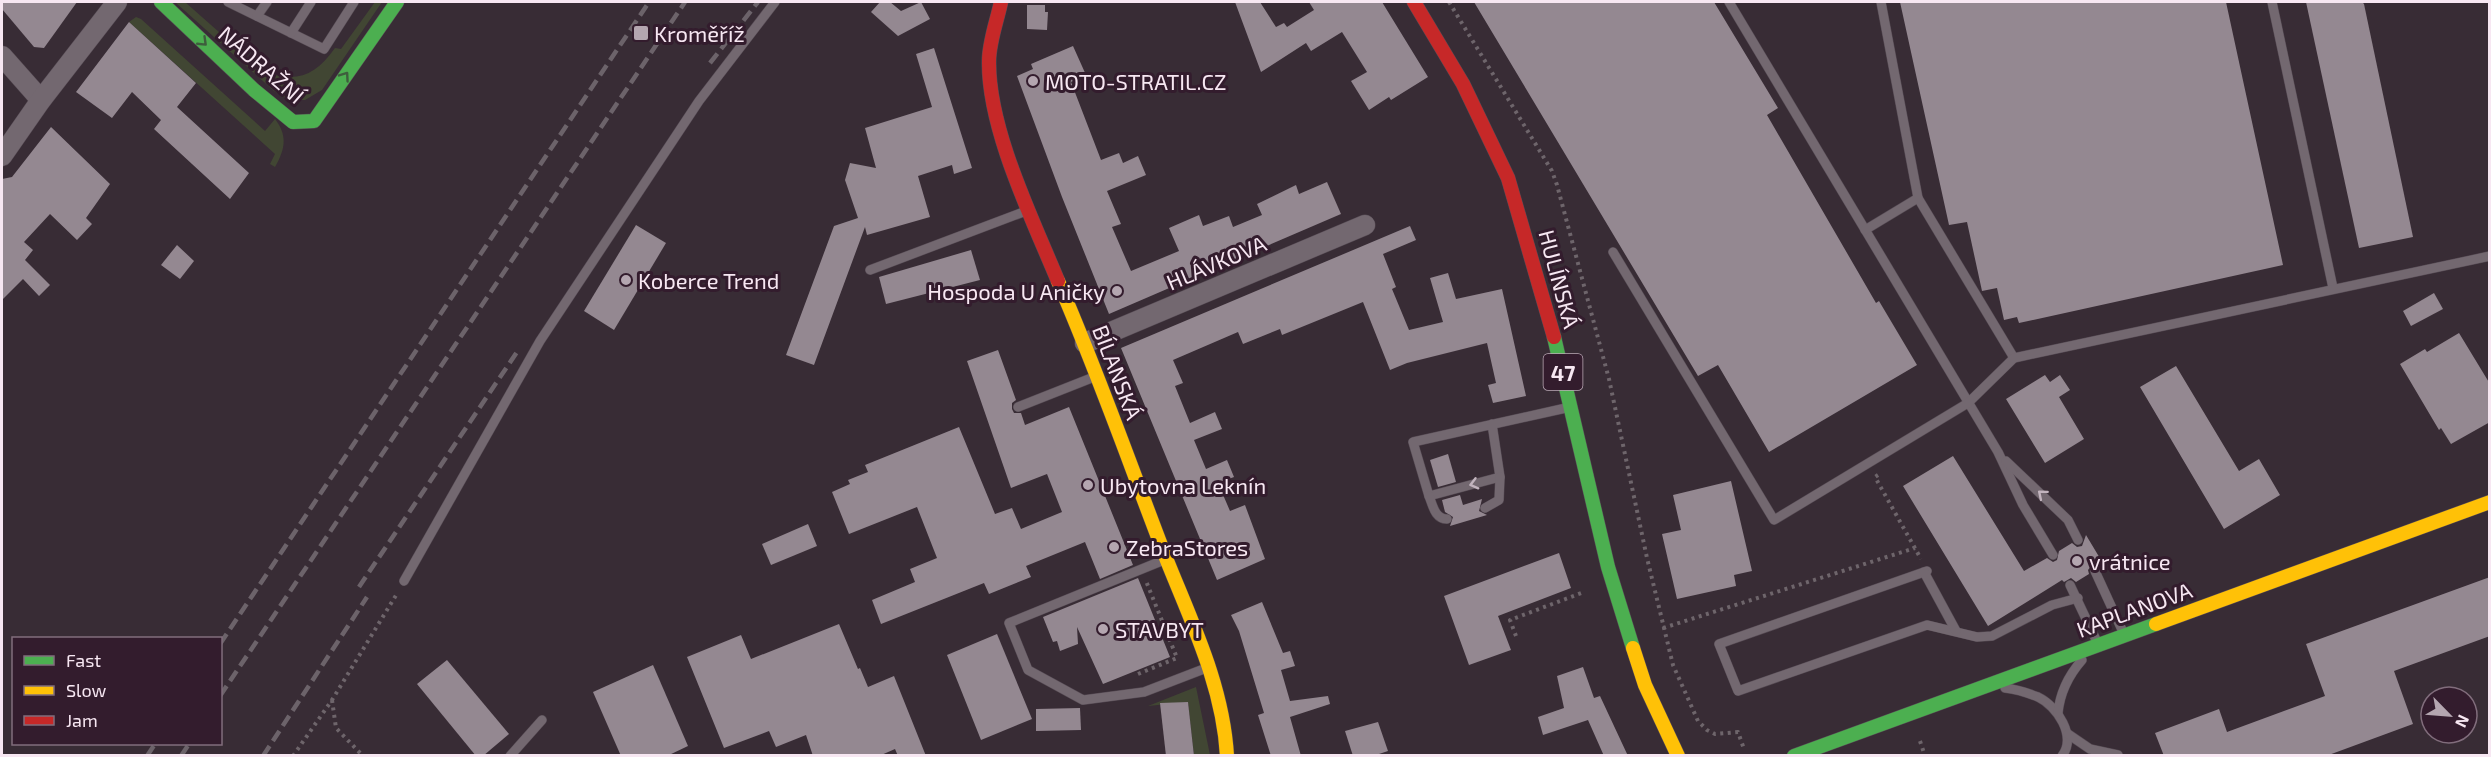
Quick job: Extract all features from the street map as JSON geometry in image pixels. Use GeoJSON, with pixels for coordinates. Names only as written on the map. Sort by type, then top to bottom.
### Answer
{"type":"FeatureCollection","features":[{"type":"Feature","properties":{"kind":"main road","name":"NÁDRAŽNÍ"},"geometry":{"type":"LineString","coordinates":[[161,2],[254,90],[292,122],[314,121],[397,2]]}},
{"type":"Feature","properties":{"kind":"main road","name":"BÍLANSKÁ"},"geometry":{"type":"LineString","coordinates":[[1001,2],[989,58],[990,91],[1010,161],[1028,210],[1085,343],[1210,667],[1226,736],[1227,756]]}},
{"type":"Feature","properties":{"kind":"main road","name":"HULÍNSKÁ"},"geometry":{"type":"LineString","coordinates":[[1414,2],[1474,105],[1491,137],[1508,178],[1554,336],[1608,567],[1645,685],[1678,756]]}},
{"type":"Feature","properties":{"kind":"main road","name":"KAPLANOVA"},"geometry":{"type":"LineString","coordinates":[[1794,756],[2490,502]]}},
{"type":"Feature","properties":{"kind":"street"},"geometry":{"type":"LineString","coordinates":[[2,156],[41,100],[117,2]]}},
{"type":"Feature","properties":{"kind":"street"},"geometry":{"type":"LineString","coordinates":[[2,56],[41,100]]}},
{"type":"Feature","properties":{"kind":"street","name":"HLÁVKOVA"},"geometry":{"type":"LineString","coordinates":[[1085,343],[1365,225]]}},
{"type":"Feature","properties":{"kind":"lane"},"geometry":{"type":"LineString","coordinates":[[228,2],[324,48],[354,2]]}},
{"type":"Feature","properties":{"kind":"lane"},"geometry":{"type":"LineString","coordinates":[[257,16],[267,2]]}},
{"type":"Feature","properties":{"kind":"lane"},"geometry":{"type":"LineString","coordinates":[[291,33],[311,2]]}},
{"type":"Feature","properties":{"kind":"lane"},"geometry":{"type":"LineString","coordinates":[[404,581],[540,341],[699,101],[775,2]]}},
{"type":"Feature","properties":{"kind":"lane"},"geometry":{"type":"LineString","coordinates":[[1729,2],[1998,452],[2023,505],[2053,555]]}},
{"type":"Feature","properties":{"kind":"lane"},"geometry":{"type":"LineString","coordinates":[[1881,2],[1918,198],[2014,358]]}},
{"type":"Feature","properties":{"kind":"lane"},"geometry":{"type":"LineString","coordinates":[[2272,2],[2333,288]]}},
{"type":"Feature","properties":{"kind":"lane"},"geometry":{"type":"LineString","coordinates":[[1865,230],[1918,198]]}},
{"type":"Feature","properties":{"kind":"lane"},"geometry":{"type":"LineString","coordinates":[[870,270],[1028,210]]}},
{"type":"Feature","properties":{"kind":"lane"},"geometry":{"type":"LineString","coordinates":[[1614,252],[1774,520],[1968,403],[2014,358],[2490,256]]}},
{"type":"Feature","properties":{"kind":"lane"},"geometry":{"type":"LineString","coordinates":[[1018,407],[1098,376]]}},
{"type":"Feature","properties":{"kind":"lane"},"geometry":{"type":"LineString","coordinates":[[1447,519],[1442,519],[1437,514],[1429,496],[1413,441],[1570,406]]}},
{"type":"Feature","properties":{"kind":"lane"},"geometry":{"type":"LineString","coordinates":[[1485,508],[1500,500],[1500,477],[1492,424]]}},
{"type":"Feature","properties":{"kind":"lane"},"geometry":{"type":"LineString","coordinates":[[1998,452],[2022,479],[2047,498],[2068,520],[2078,540]]}},
{"type":"Feature","properties":{"kind":"lane"},"geometry":{"type":"LineString","coordinates":[[1429,496],[1500,477]]}},
{"type":"Feature","properties":{"kind":"lane"},"geometry":{"type":"LineString","coordinates":[[1169,564],[1009,623],[1028,670],[1083,700],[1144,692],[1210,667]]}},
{"type":"Feature","properties":{"kind":"lane"},"geometry":{"type":"LineString","coordinates":[[1956,631],[1925,571],[1719,644],[1738,691],[1927,625],[1977,637],[1992,636],[2052,605],[2078,598]]}},
{"type":"Feature","properties":{"kind":"lane"},"geometry":{"type":"LineString","coordinates":[[2095,571],[2124,634]]}},
{"type":"Feature","properties":{"kind":"lane"},"geometry":{"type":"LineString","coordinates":[[2058,713],[2060,697],[2068,677],[2098,645],[2070,585]]}},
{"type":"Feature","properties":{"kind":"lane"},"geometry":{"type":"LineString","coordinates":[[1988,687],[2010,688],[2039,698],[2058,713],[2068,734],[2090,749],[2118,755]]}},
{"type":"Feature","properties":{"kind":"lane"},"geometry":{"type":"LineString","coordinates":[[510,756],[542,720]]}},
{"type":"Feature","properties":{"kind":"lane"},"geometry":{"type":"LineString","coordinates":[[2062,756],[2066,750],[2068,734]]}},
{"type":"Feature","properties":{"kind":"path"},"geometry":{"type":"LineString","coordinates":[[1449,2],[1552,171],[1557,184],[1609,379],[1673,665],[1698,721],[1715,734],[1738,732],[1744,749]]}},
{"type":"Feature","properties":{"kind":"path"},"geometry":{"type":"LineString","coordinates":[[1885,471],[1875,477],[1915,548],[1925,571]]}},
{"type":"Feature","properties":{"kind":"path"},"geometry":{"type":"LineString","coordinates":[[1663,628],[1915,548]]}},
{"type":"Feature","properties":{"kind":"path"},"geometry":{"type":"LineString","coordinates":[[1138,674],[1178,658],[1145,579],[1169,564]]}},
{"type":"Feature","properties":{"kind":"path"},"geometry":{"type":"LineString","coordinates":[[293,756],[332,700],[404,581]]}},
{"type":"Feature","properties":{"kind":"path"},"geometry":{"type":"LineString","coordinates":[[1516,636],[1510,620],[1584,592]]}},
{"type":"Feature","properties":{"kind":"path"},"geometry":{"type":"LineString","coordinates":[[332,700],[336,728],[363,756]]}},
{"type":"Feature","properties":{"kind":"path"},"geometry":{"type":"LineString","coordinates":[[1920,741],[1925,756]]}},
{"type":"Feature","properties":{"kind":"green space"},"geometry":{"type":"Polygon","coordinates":[[[175,2],[185,2],[263,71],[285,77],[295,77],[312,71],[328,58],[335,48],[341,49],[375,2],[382,2],[322,90],[305,100],[294,100],[285,98],[274,91],[175,2]]]}},
{"type":"Feature","properties":{"kind":"green space"},"geometry":{"type":"Polygon","coordinates":[[[136,17],[141,19],[265,131],[275,119],[282,131],[284,143],[275,167],[270,164],[275,154],[129,22],[136,17]]]}},
{"type":"Feature","properties":{"kind":"green space"},"geometry":{"type":"Polygon","coordinates":[[[1196,687],[1210,755],[1194,755],[1188,702],[1148,706],[1196,687]]]}},
{"type":"Feature","properties":{"kind":"building"},"geometry":{"type":"Polygon","coordinates":[[[2,2],[77,2],[44,48],[34,47],[2,9],[2,2]]]}},
{"type":"Feature","properties":{"kind":"building"},"geometry":{"type":"Polygon","coordinates":[[[880,2],[890,2],[901,11],[921,2],[930,19],[898,36],[871,12],[880,2]]]}},
{"type":"Feature","properties":{"kind":"building"},"geometry":{"type":"Polygon","coordinates":[[[1235,2],[1260,2],[1276,27],[1284,23],[1287,27],[1314,10],[1309,2],[1382,2],[1428,77],[1391,100],[1389,97],[1369,110],[1351,81],[1367,72],[1342,32],[1311,51],[1306,43],[1261,72],[1235,2]]]}},
{"type":"Feature","properties":{"kind":"building"},"geometry":{"type":"Polygon","coordinates":[[[1474,2],[1714,2],[1778,108],[1767,115],[1876,303],[1879,301],[1917,365],[1769,452],[1718,365],[1698,376],[1474,2]]]}},
{"type":"Feature","properties":{"kind":"building"},"geometry":{"type":"Polygon","coordinates":[[[1900,2],[2226,2],[2283,265],[2019,323],[2017,317],[2004,320],[1997,288],[1982,291],[1967,222],[1949,225],[1900,2]]]}},
{"type":"Feature","properties":{"kind":"building"},"geometry":{"type":"Polygon","coordinates":[[[2306,2],[2362,2],[2364,4],[2413,237],[2359,248],[2306,2]]]}},
{"type":"Feature","properties":{"kind":"building"},"geometry":{"type":"Polygon","coordinates":[[[1027,5],[1045,5],[1045,12],[1048,12],[1047,30],[1027,29],[1027,5]]]}},
{"type":"Feature","properties":{"kind":"building"},"geometry":{"type":"Polygon","coordinates":[[[129,22],[196,83],[177,107],[249,173],[230,199],[154,129],[161,120],[132,92],[112,118],[76,92],[129,22]]]}},
{"type":"Feature","properties":{"kind":"building"},"geometry":{"type":"Polygon","coordinates":[[[1073,46],[1086,75],[1071,82],[1101,160],[1119,153],[1123,163],[1138,156],[1146,175],[1107,191],[1121,224],[1112,227],[1131,271],[1179,251],[1169,228],[1199,215],[1203,226],[1229,216],[1233,227],[1262,215],[1257,204],[1296,185],[1299,194],[1327,182],[1341,214],[1109,314],[1017,76],[1033,69],[1031,64],[1073,46]]]}},
{"type":"Feature","properties":{"kind":"building"},"geometry":{"type":"Polygon","coordinates":[[[934,48],[972,168],[954,174],[952,165],[918,176],[930,217],[867,235],[865,227],[814,365],[786,355],[834,226],[858,218],[845,180],[850,163],[876,168],[865,128],[932,107],[916,54],[934,48]]]}},
{"type":"Feature","properties":{"kind":"building"},"geometry":{"type":"Polygon","coordinates":[[[51,127],[110,184],[86,218],[92,224],[77,240],[50,214],[24,242],[33,250],[25,260],[50,285],[39,296],[23,279],[2,300],[2,179],[12,177],[51,127]]]}},
{"type":"Feature","properties":{"kind":"building"},"geometry":{"type":"Polygon","coordinates":[[[636,225],[666,243],[614,330],[584,311],[636,225]]]}},
{"type":"Feature","properties":{"kind":"building"},"geometry":{"type":"Polygon","coordinates":[[[1410,226],[1416,240],[1383,254],[1396,287],[1392,289],[1409,330],[1443,322],[1430,278],[1448,273],[1456,299],[1502,289],[1526,396],[1493,403],[1488,385],[1496,383],[1487,343],[1407,363],[1390,370],[1363,302],[1282,335],[1280,329],[1243,344],[1238,332],[1173,360],[1183,383],[1175,386],[1190,423],[1215,412],[1222,429],[1194,440],[1206,469],[1227,460],[1234,477],[1218,483],[1230,511],[1245,505],[1265,559],[1217,580],[1121,348],[1410,226]]]}},
{"type":"Feature","properties":{"kind":"building"},"geometry":{"type":"Polygon","coordinates":[[[177,245],[194,261],[180,279],[161,265],[177,245]]]}},
{"type":"Feature","properties":{"kind":"building"},"geometry":{"type":"Polygon","coordinates":[[[971,250],[980,280],[886,304],[879,277],[971,250]]]}},
{"type":"Feature","properties":{"kind":"building"},"geometry":{"type":"Polygon","coordinates":[[[2434,293],[2443,309],[2411,326],[2403,311],[2434,293]]]}},
{"type":"Feature","properties":{"kind":"building"},"geometry":{"type":"Polygon","coordinates":[[[2459,333],[2490,384],[2490,422],[2451,444],[2441,428],[2439,430],[2400,364],[2425,349],[2427,352],[2459,333]]]}},
{"type":"Feature","properties":{"kind":"building"},"geometry":{"type":"Polygon","coordinates":[[[998,350],[1016,400],[1012,403],[1012,409],[1014,413],[1021,413],[1025,425],[1069,407],[1133,565],[1100,579],[1085,542],[1026,566],[1031,577],[989,594],[984,583],[881,624],[872,600],[915,582],[910,569],[937,558],[917,507],[849,534],[832,492],[850,484],[848,480],[868,472],[865,465],[959,427],[995,514],[1012,508],[1021,529],[1062,512],[1047,474],[1011,488],[967,361],[998,350]]]}},
{"type":"Feature","properties":{"kind":"building"},"geometry":{"type":"Polygon","coordinates":[[[2176,366],[2239,471],[2259,459],[2280,495],[2224,529],[2140,387],[2176,366]]]}},
{"type":"Feature","properties":{"kind":"building"},"geometry":{"type":"Polygon","coordinates":[[[2045,375],[2050,382],[2060,375],[2070,390],[2059,397],[2084,439],[2045,463],[2006,399],[2045,375]]]}},
{"type":"Feature","properties":{"kind":"building"},"geometry":{"type":"Polygon","coordinates":[[[1448,454],[1456,482],[1438,487],[1430,460],[1448,454]]]}},
{"type":"Feature","properties":{"kind":"building"},"geometry":{"type":"Polygon","coordinates":[[[1953,456],[2024,571],[2047,558],[2053,562],[2057,560],[2059,551],[2072,543],[2077,547],[2082,546],[2086,535],[2104,565],[2100,567],[2092,565],[2088,570],[2089,574],[2076,582],[2071,578],[2064,582],[2062,580],[1988,626],[1903,486],[1953,456]]]}},
{"type":"Feature","properties":{"kind":"building"},"geometry":{"type":"Polygon","coordinates":[[[1731,481],[1752,571],[1734,575],[1736,586],[1677,599],[1662,534],[1681,530],[1673,495],[1731,481]]]}},
{"type":"Feature","properties":{"kind":"building"},"geometry":{"type":"Polygon","coordinates":[[[1460,495],[1463,505],[1482,499],[1479,511],[1487,515],[1450,526],[1453,517],[1445,512],[1442,500],[1460,495]]]}},
{"type":"Feature","properties":{"kind":"building"},"geometry":{"type":"Polygon","coordinates":[[[808,524],[817,546],[771,565],[762,544],[808,524]]]}},
{"type":"Feature","properties":{"kind":"building"},"geometry":{"type":"Polygon","coordinates":[[[1559,553],[1571,588],[1498,616],[1511,650],[1469,665],[1444,596],[1559,553]]]}},
{"type":"Feature","properties":{"kind":"building"},"geometry":{"type":"Polygon","coordinates":[[[2490,577],[2490,636],[2394,671],[2413,724],[2326,756],[2164,756],[2155,733],[2219,709],[2227,732],[2325,696],[2306,644],[2490,577]]]}},
{"type":"Feature","properties":{"kind":"building","name":"STAVBYT"},"geometry":{"type":"Polygon","coordinates":[[[1138,578],[1170,657],[1103,684],[1077,627],[1078,644],[1060,651],[1057,641],[1053,642],[1043,617],[1138,578]]]}},
{"type":"Feature","properties":{"kind":"building"},"geometry":{"type":"Polygon","coordinates":[[[1262,602],[1283,653],[1290,651],[1295,666],[1281,670],[1290,701],[1328,696],[1330,704],[1290,717],[1301,756],[1271,756],[1258,715],[1264,713],[1239,631],[1231,615],[1262,602]]]}},
{"type":"Feature","properties":{"kind":"building"},"geometry":{"type":"Polygon","coordinates":[[[839,624],[868,687],[894,676],[926,756],[898,756],[895,749],[879,756],[813,756],[806,735],[776,747],[769,731],[724,748],[687,657],[741,635],[751,659],[839,624]]]}},
{"type":"Feature","properties":{"kind":"building"},"geometry":{"type":"Polygon","coordinates":[[[997,634],[1032,719],[981,740],[947,655],[997,634]]]}},
{"type":"Feature","properties":{"kind":"building"},"geometry":{"type":"Polygon","coordinates":[[[447,660],[509,734],[483,756],[476,756],[417,684],[447,660]]]}},
{"type":"Feature","properties":{"kind":"building"},"geometry":{"type":"Polygon","coordinates":[[[653,665],[688,746],[667,756],[621,756],[593,692],[653,665]]]}},
{"type":"Feature","properties":{"kind":"building"},"geometry":{"type":"Polygon","coordinates":[[[1583,667],[1594,698],[1600,696],[1628,756],[1604,756],[1588,720],[1543,735],[1538,717],[1564,708],[1557,676],[1583,667]]]}},
{"type":"Feature","properties":{"kind":"building"},"geometry":{"type":"Polygon","coordinates":[[[1188,702],[1194,756],[1166,756],[1160,703],[1188,702]]]}},
{"type":"Feature","properties":{"kind":"building"},"geometry":{"type":"Polygon","coordinates":[[[1080,708],[1081,730],[1036,731],[1036,709],[1080,708]]]}},
{"type":"Feature","properties":{"kind":"building"},"geometry":{"type":"Polygon","coordinates":[[[1378,722],[1388,751],[1373,756],[1353,756],[1345,731],[1378,722]]]}},
{"type":"Feature","properties":{"kind":"railway"},"geometry":{"type":"LineString","coordinates":[[222,641],[649,2]]}},
{"type":"Feature","properties":{"kind":"railway"},"geometry":{"type":"LineString","coordinates":[[222,693],[685,2]]}},
{"type":"Feature","properties":{"kind":"railway"},"geometry":{"type":"LineString","coordinates":[[710,63],[758,2]]}},
{"type":"Feature","properties":{"kind":"railway"},"geometry":{"type":"LineString","coordinates":[[359,587],[519,349]]}},
{"type":"Feature","properties":{"kind":"railway"},"geometry":{"type":"LineString","coordinates":[[263,756],[367,597]]}},
{"type":"Feature","properties":{"kind":"railway"},"geometry":{"type":"LineString","coordinates":[[147,756],[154,745]]}},
{"type":"Feature","properties":{"kind":"railway"},"geometry":{"type":"LineString","coordinates":[[181,756],[188,745]]}},
{"type":"Feature","properties":{"kind":"traffic: fast"},"geometry":{"type":"LineString","coordinates":[[161,2],[254,90],[293,122],[314,121],[397,2]]}},
{"type":"Feature","properties":{"kind":"traffic: fast"},"geometry":{"type":"LineString","coordinates":[[1554,337],[1608,567],[1633,648]]}},
{"type":"Feature","properties":{"kind":"traffic: fast"},"geometry":{"type":"LineString","coordinates":[[1794,756],[2156,624]]}},
{"type":"Feature","properties":{"kind":"traffic: slow"},"geometry":{"type":"LineString","coordinates":[[1058,281],[1204,652],[1219,703],[1227,756]]}},
{"type":"Feature","properties":{"kind":"traffic: slow"},"geometry":{"type":"LineString","coordinates":[[2156,624],[2490,502]]}},
{"type":"Feature","properties":{"kind":"traffic: slow"},"geometry":{"type":"LineString","coordinates":[[1633,648],[1645,685],[1678,756]]}},
{"type":"Feature","properties":{"kind":"traffic: jam"},"geometry":{"type":"LineString","coordinates":[[1001,2],[989,54],[996,115],[1013,173],[1058,281]]}},
{"type":"Feature","properties":{"kind":"traffic: jam"},"geometry":{"type":"LineString","coordinates":[[1414,2],[1463,84],[1508,178],[1554,337]]}},
{"type":"Feature","properties":{"kind":"place","name":"Kroměříž"},"geometry":{"type":"Point","coordinates":[641,33]}},
{"type":"Feature","properties":{"kind":"place","name":"MOTO-STRATIL.CZ"},"geometry":{"type":"Point","coordinates":[1033,81]}},
{"type":"Feature","properties":{"kind":"place","name":"Koberce Trend"},"geometry":{"type":"Point","coordinates":[626,280]}},
{"type":"Feature","properties":{"kind":"place","name":"Hospoda U Aničky"},"geometry":{"type":"Point","coordinates":[1117,291]}},
{"type":"Feature","properties":{"kind":"place","name":"Ubytovna Leknín"},"geometry":{"type":"Point","coordinates":[1088,485]}},
{"type":"Feature","properties":{"kind":"place","name":"ZebraStores"},"geometry":{"type":"Point","coordinates":[1114,547]}},
{"type":"Feature","properties":{"kind":"place","name":"vrátnice"},"geometry":{"type":"Point","coordinates":[2077,561]}},
{"type":"Feature","properties":{"kind":"place","name":"STAVBYT"},"geometry":{"type":"Point","coordinates":[1103,629]}}]}
